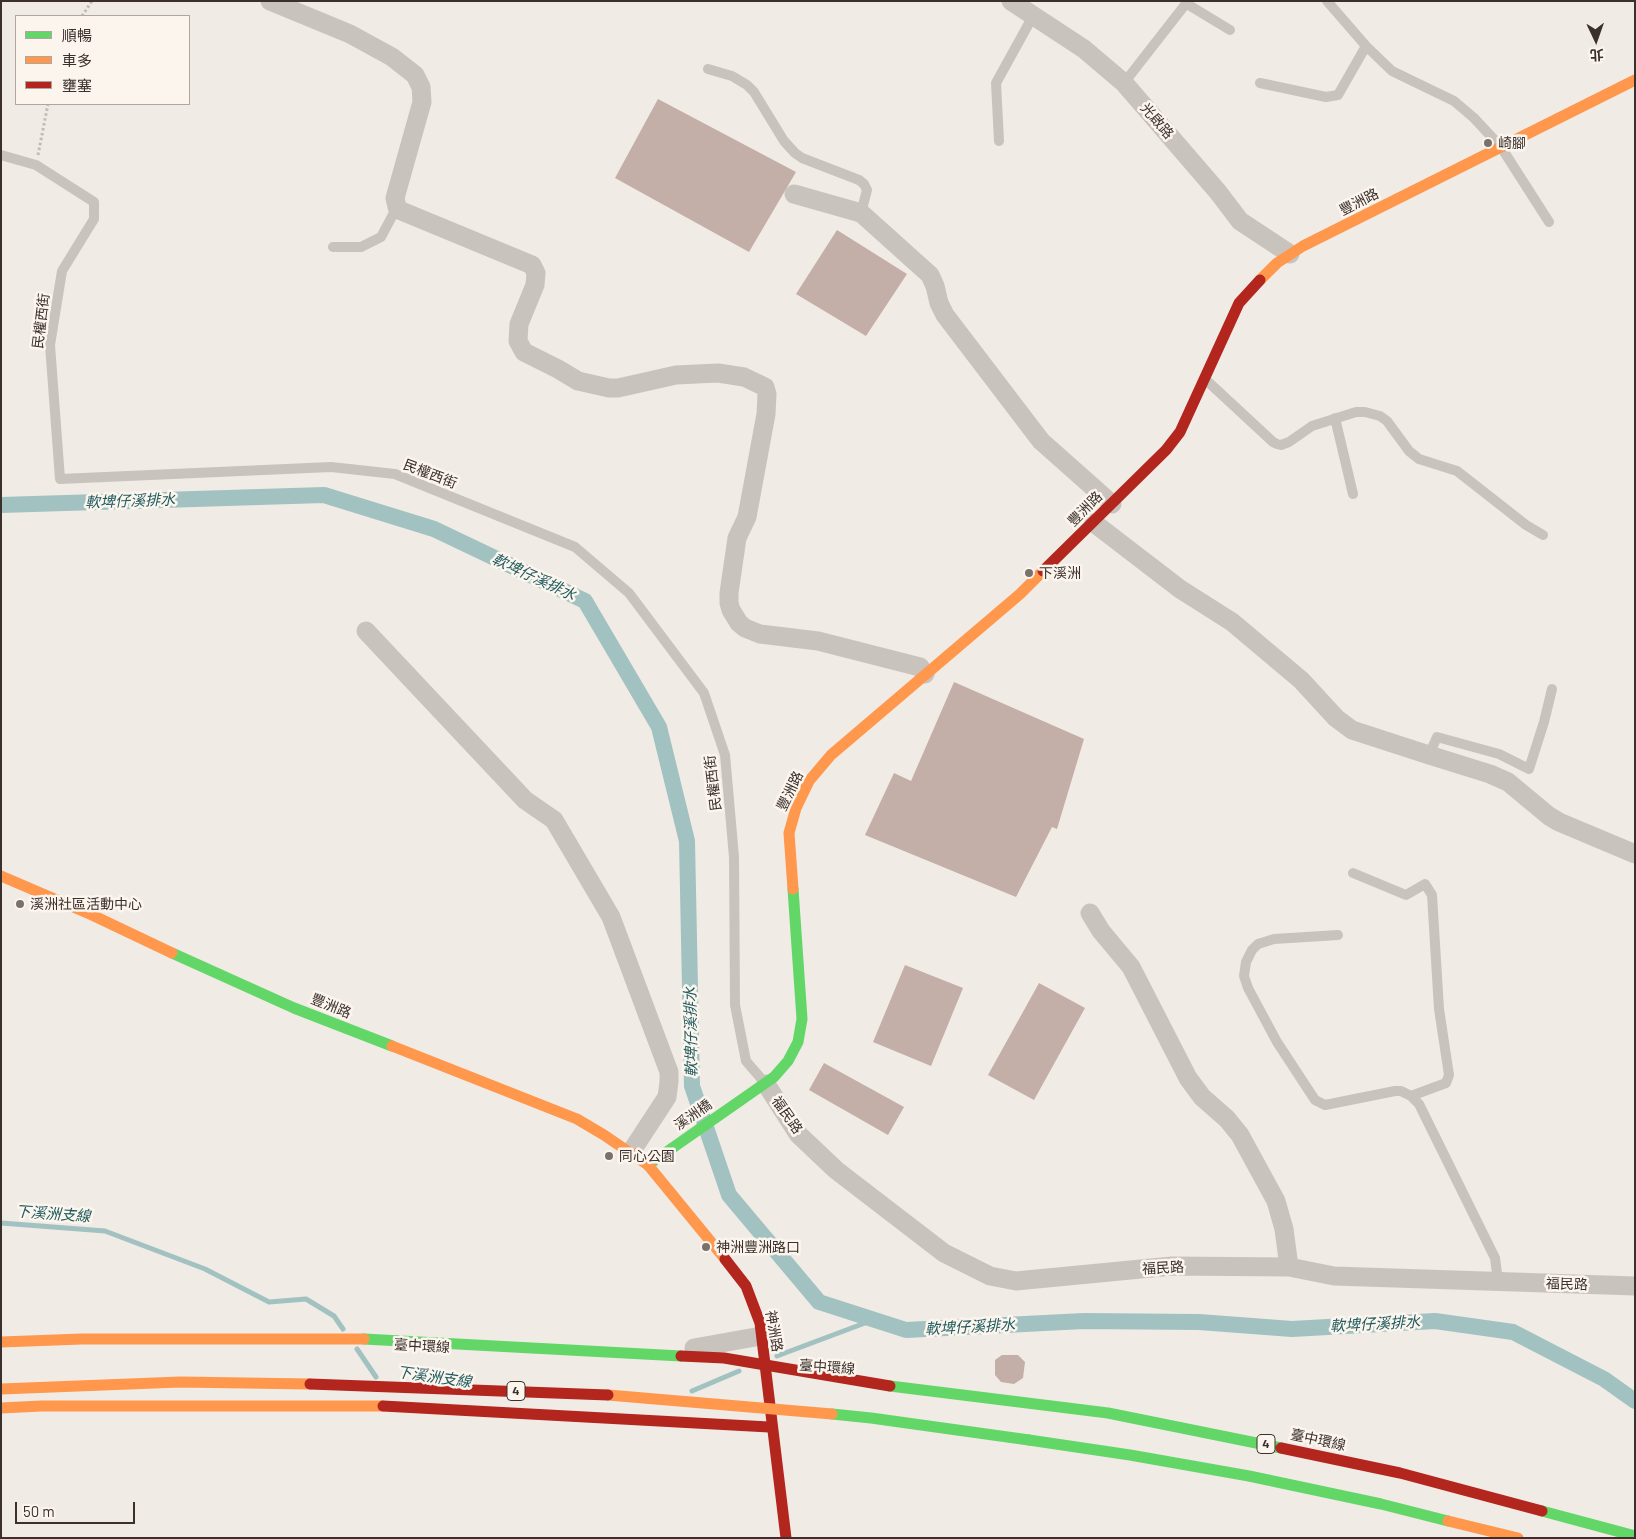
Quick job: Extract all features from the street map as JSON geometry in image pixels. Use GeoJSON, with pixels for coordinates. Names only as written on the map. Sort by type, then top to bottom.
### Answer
{"type":"FeatureCollection","features":[{"type":"Feature","properties":{"kind":"main road","name":"豐洲路"},"geometry":{"type":"LineString","coordinates":[[760,1087],[782,1070],[798,1042],[802,1019],[789,834],[796,808],[809,782],[820,768],[1020,594],[1158,459],[1180,432],[1239,304],[1266,273],[1303,246],[1635,80]]}},
{"type":"Feature","properties":{"kind":"main road","name":"豐洲路"},"geometry":{"type":"LineString","coordinates":[[1,876],[92,915],[222,977],[294,1008],[578,1119],[648,1165]]}},
{"type":"Feature","properties":{"kind":"main road","name":"溪洲橋"},"geometry":{"type":"LineString","coordinates":[[648,1165],[760,1087]]}},
{"type":"Feature","properties":{"kind":"main road","name":"神洲路"},"geometry":{"type":"LineString","coordinates":[[648,1165],[740,1277],[756,1310],[761,1336],[786,1538]]}},
{"type":"Feature","properties":{"kind":"main road"},"geometry":{"type":"LineString","coordinates":[[1,1342],[82,1339],[372,1339],[724,1358],[890,1386]]}},
{"type":"Feature","properties":{"kind":"main road","name":"臺中環線"},"geometry":{"type":"LineString","coordinates":[[752,1378],[890,1386],[1108,1413],[1400,1473],[1635,1536]]}},
{"type":"Feature","properties":{"kind":"main road","name":"4"},"geometry":{"type":"LineString","coordinates":[[1,1388],[180,1382],[356,1385],[615,1395],[871,1418],[1130,1455],[1249,1476],[1381,1504],[1518,1538]]}},
{"type":"Feature","properties":{"kind":"main road"},"geometry":{"type":"LineString","coordinates":[[1,1408],[41,1406],[367,1405],[786,1428]]}},
{"type":"Feature","properties":{"kind":"main road"},"geometry":{"type":"LineString","coordinates":[[914,1436],[1029,1440]]}},
{"type":"Feature","properties":{"kind":"street"},"geometry":{"type":"LineString","coordinates":[[270,1],[358,39],[392,57],[410,70],[418,80],[421,87],[422,102],[395,198],[397,207],[399,210],[532,265],[536,279],[519,324],[518,342],[524,352],[578,381],[618,388],[676,375],[718,373],[744,377],[765,387],[767,394],[764,423],[747,517],[737,538],[729,593],[729,603],[735,617],[746,628],[760,634],[818,641],[920,667],[926,674]]}},
{"type":"Feature","properties":{"kind":"street","name":"光啟路"},"geometry":{"type":"LineString","coordinates":[[1011,1],[1084,49],[1124,83],[1218,192],[1240,221],[1290,254]]}},
{"type":"Feature","properties":{"kind":"street"},"geometry":{"type":"LineString","coordinates":[[794,194],[861,213],[930,274],[939,303],[945,315],[1041,441],[1112,504]]}},
{"type":"Feature","properties":{"kind":"street"},"geometry":{"type":"LineString","coordinates":[[1094,523],[1180,589],[1232,622],[1301,680],[1344,724],[1358,733],[1490,774],[1508,782],[1559,822],[1635,854]]}},
{"type":"Feature","properties":{"kind":"street"},"geometry":{"type":"LineString","coordinates":[[366,631],[525,800],[554,820],[611,917],[669,1072],[667,1097],[630,1152]]}},
{"type":"Feature","properties":{"kind":"street"},"geometry":{"type":"LineString","coordinates":[[1090,913],[1101,931],[1131,967],[1188,1078],[1202,1097],[1227,1119],[1240,1135],[1276,1201],[1284,1229],[1289,1267]]}},
{"type":"Feature","properties":{"kind":"street","name":"福民路"},"geometry":{"type":"LineString","coordinates":[[760,1087],[798,1134],[836,1170],[944,1253],[990,1276],[1016,1281],[1172,1266],[1289,1267],[1334,1276],[1635,1286]]}},
{"type":"Feature","properties":{"kind":"street"},"geometry":{"type":"LineString","coordinates":[[1,1350],[332,1337],[698,1348],[761,1336]]}},
{"type":"Feature","properties":{"kind":"lane"},"geometry":{"type":"LineString","coordinates":[[1327,1],[1366,46],[1392,71],[1443,95],[1465,109],[1501,148],[1549,222]]}},
{"type":"Feature","properties":{"kind":"lane"},"geometry":{"type":"LineString","coordinates":[[1124,83],[1188,2],[1230,30]]}},
{"type":"Feature","properties":{"kind":"lane"},"geometry":{"type":"LineString","coordinates":[[999,141],[996,83],[1033,16]]}},
{"type":"Feature","properties":{"kind":"lane"},"geometry":{"type":"LineString","coordinates":[[1260,83],[1326,97],[1338,95],[1366,46]]}},
{"type":"Feature","properties":{"kind":"lane"},"geometry":{"type":"LineString","coordinates":[[708,69],[732,76],[747,85],[754,92],[784,141],[795,153],[802,158],[859,180],[864,184],[867,190],[861,213]]}},
{"type":"Feature","properties":{"kind":"lane","name":"民權西街"},"geometry":{"type":"LineString","coordinates":[[1,155],[36,165],[94,202],[94,218],[62,271],[50,345],[60,479],[331,467],[395,474],[575,547],[629,593],[704,693],[725,755],[734,857],[735,1005],[746,1061],[760,1087]]}},
{"type":"Feature","properties":{"kind":"lane"},"geometry":{"type":"LineString","coordinates":[[333,247],[361,247],[382,237],[397,207]]}},
{"type":"Feature","properties":{"kind":"lane"},"geometry":{"type":"LineString","coordinates":[[1204,379],[1277,444],[1285,444],[1312,426],[1356,412],[1380,416],[1387,421],[1409,451],[1419,460],[1457,471],[1526,525],[1543,535]]}},
{"type":"Feature","properties":{"kind":"lane"},"geometry":{"type":"LineString","coordinates":[[1336,418],[1353,494]]}},
{"type":"Feature","properties":{"kind":"lane"},"geometry":{"type":"LineString","coordinates":[[1429,755],[1437,737],[1499,754],[1529,769],[1552,689]]}},
{"type":"Feature","properties":{"kind":"lane"},"geometry":{"type":"LineString","coordinates":[[1353,873],[1406,895],[1425,884],[1432,895],[1439,1009],[1449,1075],[1446,1083],[1411,1096]]}},
{"type":"Feature","properties":{"kind":"lane"},"geometry":{"type":"LineString","coordinates":[[1338,936],[1274,939],[1258,944],[1252,950],[1246,962],[1244,976],[1248,988],[1277,1042],[1316,1100],[1324,1105],[1401,1091],[1411,1096],[1419,1104],[1494,1258],[1498,1281]]}},
{"type":"Feature","properties":{"kind":"path"},"geometry":{"type":"LineString","coordinates":[[83,15],[92,1]]}},
{"type":"Feature","properties":{"kind":"path"},"geometry":{"type":"LineString","coordinates":[[36,165],[48,105]]}},
{"type":"Feature","properties":{"kind":"building"},"geometry":{"type":"Polygon","coordinates":[[[658,99],[796,172],[749,252],[615,178],[658,99]]]}},
{"type":"Feature","properties":{"kind":"building"},"geometry":{"type":"Polygon","coordinates":[[[837,230],[907,274],[866,336],[796,294],[837,230]]]}},
{"type":"Feature","properties":{"kind":"building"},"geometry":{"type":"Polygon","coordinates":[[[954,682],[1084,739],[1057,829],[1052,827],[1016,897],[865,835],[894,773],[911,781],[954,682]]]}},
{"type":"Feature","properties":{"kind":"building"},"geometry":{"type":"Polygon","coordinates":[[[905,965],[963,988],[931,1066],[873,1042],[905,965]]]}},
{"type":"Feature","properties":{"kind":"building"},"geometry":{"type":"Polygon","coordinates":[[[1039,983],[1085,1008],[1034,1100],[988,1075],[1039,983]]]}},
{"type":"Feature","properties":{"kind":"building"},"geometry":{"type":"Polygon","coordinates":[[[824,1063],[904,1107],[888,1135],[809,1090],[824,1063]]]}},
{"type":"Feature","properties":{"kind":"building"},"geometry":{"type":"Polygon","coordinates":[[[1002,1355],[1018,1355],[1025,1362],[1023,1378],[1014,1384],[1001,1382],[995,1375],[995,1360],[1002,1355]]]}},
{"type":"Feature","properties":{"kind":"waterway","name":"軟埤仔溪排水"},"geometry":{"type":"LineString","coordinates":[[1,505],[324,495],[434,529],[585,601],[659,727],[687,841],[692,1086],[729,1195],[819,1302],[906,1330],[1084,1321],[1199,1322],[1292,1329],[1435,1321],[1513,1332],[1604,1379],[1635,1401]]}},
{"type":"Feature","properties":{"kind":"waterway","name":"下溪洲支線"},"geometry":{"type":"LineString","coordinates":[[1,1223],[105,1231],[205,1269],[269,1302],[306,1299],[334,1316],[343,1329]]}},
{"type":"Feature","properties":{"kind":"waterway","name":"下溪洲支線"},"geometry":{"type":"LineString","coordinates":[[777,1356],[873,1320]]}},
{"type":"Feature","properties":{"kind":"waterway","name":"下溪洲支線"},"geometry":{"type":"LineString","coordinates":[[357,1349],[376,1377]]}},
{"type":"Feature","properties":{"kind":"waterway","name":"下溪洲支線"},"geometry":{"type":"LineString","coordinates":[[692,1391],[739,1371]]}},
{"type":"Feature","properties":{"kind":"traffic: fast"},"geometry":{"type":"LineString","coordinates":[[648,1165],[774,1077],[788,1061],[798,1042],[802,1019],[793,889]]}},
{"type":"Feature","properties":{"kind":"traffic: fast"},"geometry":{"type":"LineString","coordinates":[[172,953],[294,1008],[392,1046]]}},
{"type":"Feature","properties":{"kind":"traffic: fast"},"geometry":{"type":"LineString","coordinates":[[364,1339],[681,1356]]}},
{"type":"Feature","properties":{"kind":"traffic: fast"},"geometry":{"type":"LineString","coordinates":[[890,1386],[1108,1413],[1281,1448]]}},
{"type":"Feature","properties":{"kind":"traffic: fast"},"geometry":{"type":"LineString","coordinates":[[832,1414],[1029,1440]]}},
{"type":"Feature","properties":{"kind":"traffic: fast"},"geometry":{"type":"LineString","coordinates":[[1029,1440],[1130,1455],[1249,1476],[1381,1504],[1448,1521]]}},
{"type":"Feature","properties":{"kind":"traffic: fast"},"geometry":{"type":"LineString","coordinates":[[1542,1511],[1635,1536]]}},
{"type":"Feature","properties":{"kind":"traffic: slow"},"geometry":{"type":"LineString","coordinates":[[1260,280],[1277,263],[1303,246],[1635,80]]}},
{"type":"Feature","properties":{"kind":"traffic: slow"},"geometry":{"type":"LineString","coordinates":[[793,889],[789,833],[796,808],[809,781],[831,755],[1020,594],[1043,571]]}},
{"type":"Feature","properties":{"kind":"traffic: slow"},"geometry":{"type":"LineString","coordinates":[[1,876],[92,915],[172,953]]}},
{"type":"Feature","properties":{"kind":"traffic: slow"},"geometry":{"type":"LineString","coordinates":[[392,1046],[577,1119],[604,1135],[648,1165],[725,1259]]}},
{"type":"Feature","properties":{"kind":"traffic: slow"},"geometry":{"type":"LineString","coordinates":[[1,1342],[82,1339],[364,1339]]}},
{"type":"Feature","properties":{"kind":"traffic: slow"},"geometry":{"type":"LineString","coordinates":[[1,1389],[180,1382],[310,1384]]}},
{"type":"Feature","properties":{"kind":"traffic: slow"},"geometry":{"type":"LineString","coordinates":[[608,1395],[832,1414]]}},
{"type":"Feature","properties":{"kind":"traffic: slow"},"geometry":{"type":"LineString","coordinates":[[1,1408],[41,1406],[383,1406]]}},
{"type":"Feature","properties":{"kind":"traffic: slow"},"geometry":{"type":"LineString","coordinates":[[1448,1521],[1518,1538]]}},
{"type":"Feature","properties":{"kind":"traffic: jam"},"geometry":{"type":"LineString","coordinates":[[1043,571],[1166,450],[1180,432],[1239,303],[1260,280]]}},
{"type":"Feature","properties":{"kind":"traffic: jam"},"geometry":{"type":"LineString","coordinates":[[725,1259],[746,1286],[760,1323],[786,1538]]}},
{"type":"Feature","properties":{"kind":"traffic: jam"},"geometry":{"type":"LineString","coordinates":[[681,1356],[724,1358],[890,1386]]}},
{"type":"Feature","properties":{"kind":"traffic: jam"},"geometry":{"type":"LineString","coordinates":[[310,1384],[608,1395]]}},
{"type":"Feature","properties":{"kind":"traffic: jam"},"geometry":{"type":"LineString","coordinates":[[383,1406],[769,1427]]}},
{"type":"Feature","properties":{"kind":"traffic: jam"},"geometry":{"type":"LineString","coordinates":[[1281,1448],[1400,1473],[1542,1511]]}},
{"type":"Feature","properties":{"kind":"place","name":"崎腳"},"geometry":{"type":"Point","coordinates":[1488,143]}},
{"type":"Feature","properties":{"kind":"place","name":"下溪洲"},"geometry":{"type":"Point","coordinates":[1029,573]}},
{"type":"Feature","properties":{"kind":"place","name":"溪洲社區活動中心"},"geometry":{"type":"Point","coordinates":[20,904]}},
{"type":"Feature","properties":{"kind":"place","name":"同心公園"},"geometry":{"type":"Point","coordinates":[609,1156]}},
{"type":"Feature","properties":{"kind":"place","name":"神洲豐洲路口"},"geometry":{"type":"Point","coordinates":[706,1247]}}]}
